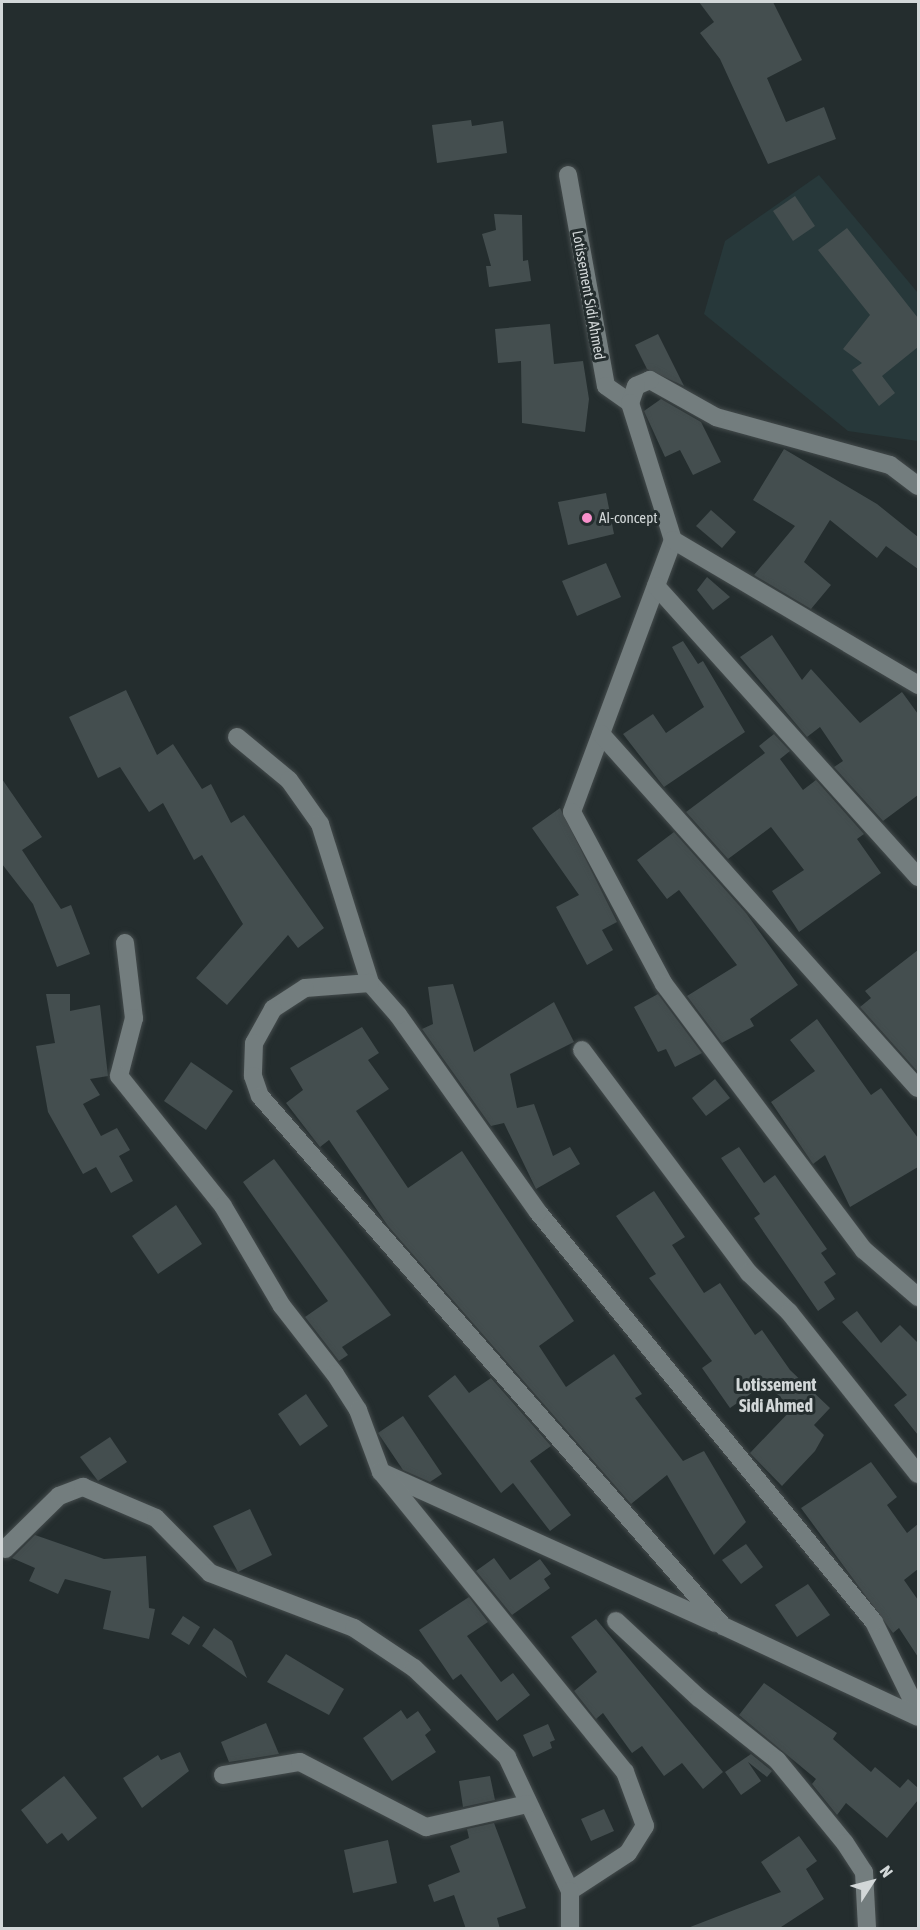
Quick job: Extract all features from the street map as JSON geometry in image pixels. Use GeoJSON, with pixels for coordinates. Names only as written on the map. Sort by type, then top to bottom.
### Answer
{"type":"FeatureCollection","features":[{"type":"Feature","properties":{"kind":"street","name":"Lotissement Sidi Ahmed"},"geometry":{"type":"LineString","coordinates":[[568,175],[606,386],[630,404]]}},
{"type":"Feature","properties":{"kind":"street"},"geometry":{"type":"LineString","coordinates":[[918,486],[890,465],[716,417],[650,380],[636,386],[630,404],[673,540],[572,813],[664,984],[864,1250],[918,1297]]}},
{"type":"Feature","properties":{"kind":"street"},"geometry":{"type":"LineString","coordinates":[[673,540],[918,685]]}},
{"type":"Feature","properties":{"kind":"street"},"geometry":{"type":"LineString","coordinates":[[656,586],[918,878]]}},
{"type":"Feature","properties":{"kind":"street"},"geometry":{"type":"LineString","coordinates":[[601,734],[918,1088]]}},
{"type":"Feature","properties":{"kind":"street"},"geometry":{"type":"LineString","coordinates":[[237,737],[289,780],[321,824],[370,983],[398,1015],[538,1212],[874,1622],[918,1712]]}},
{"type":"Feature","properties":{"kind":"street"},"geometry":{"type":"LineString","coordinates":[[125,943],[134,1018],[119,1076],[223,1206],[282,1306],[335,1374],[358,1410],[381,1472],[625,1772],[645,1826],[628,1852],[570,1892]]}},
{"type":"Feature","properties":{"kind":"street"},"geometry":{"type":"LineString","coordinates":[[370,983],[305,988],[273,1009],[254,1043],[253,1076],[260,1096],[723,1626]]}},
{"type":"Feature","properties":{"kind":"street"},"geometry":{"type":"LineString","coordinates":[[582,1050],[748,1273],[789,1312],[918,1474]]}},
{"type":"Feature","properties":{"kind":"street"},"geometry":{"type":"LineString","coordinates":[[381,1472],[723,1626],[918,1717]]}},
{"type":"Feature","properties":{"kind":"street"},"geometry":{"type":"LineString","coordinates":[[5,1549],[59,1496],[83,1487],[156,1518],[210,1574],[354,1628],[414,1668],[507,1757],[570,1892],[570,1929]]}},
{"type":"Feature","properties":{"kind":"street"},"geometry":{"type":"LineString","coordinates":[[616,1621],[699,1698],[777,1760],[845,1843],[864,1872],[867,1929]]}},
{"type":"Feature","properties":{"kind":"street"},"geometry":{"type":"LineString","coordinates":[[223,1775],[300,1762],[426,1827],[527,1804]]}},
{"type":"Feature","properties":{"kind":"shaded area"},"geometry":{"type":"Polygon","coordinates":[[[819,175],[918,293],[918,441],[848,431],[704,314],[725,241],[819,175]]]}},
{"type":"Feature","properties":{"kind":"building"},"geometry":{"type":"Polygon","coordinates":[[[699,2],[773,2],[802,60],[767,78],[786,122],[824,107],[836,139],[768,164],[720,59],[700,33],[714,22],[699,2]]]}},
{"type":"Feature","properties":{"kind":"building"},"geometry":{"type":"Polygon","coordinates":[[[471,120],[472,126],[503,121],[507,153],[437,163],[432,125],[471,120]]]}},
{"type":"Feature","properties":{"kind":"building"},"geometry":{"type":"Polygon","coordinates":[[[795,196],[815,226],[793,241],[773,211],[795,196]]]}},
{"type":"Feature","properties":{"kind":"building"},"geometry":{"type":"Polygon","coordinates":[[[494,214],[522,215],[523,261],[528,260],[531,281],[489,287],[486,266],[491,266],[482,234],[496,230],[494,214]]]}},
{"type":"Feature","properties":{"kind":"building"},"geometry":{"type":"Polygon","coordinates":[[[847,228],[918,318],[918,347],[882,376],[895,393],[879,406],[852,370],[862,363],[843,349],[870,315],[818,250],[847,228]]]}},
{"type":"Feature","properties":{"kind":"building"},"geometry":{"type":"Polygon","coordinates":[[[550,324],[554,364],[583,361],[589,399],[585,432],[522,423],[521,361],[498,363],[495,329],[550,324]]]}},
{"type":"Feature","properties":{"kind":"building"},"geometry":{"type":"Polygon","coordinates":[[[658,334],[684,386],[647,369],[635,345],[658,334]]]}},
{"type":"Feature","properties":{"kind":"building"},"geometry":{"type":"Polygon","coordinates":[[[661,399],[701,422],[721,462],[693,475],[680,450],[665,457],[644,411],[661,399]]]}},
{"type":"Feature","properties":{"kind":"building"},"geometry":{"type":"Polygon","coordinates":[[[784,449],[877,504],[918,537],[918,569],[886,546],[877,558],[830,520],[804,562],[831,585],[811,609],[754,575],[795,526],[753,500],[784,449]]]}},
{"type":"Feature","properties":{"kind":"building","name":"AI-concept"},"geometry":{"type":"Polygon","coordinates":[[[606,493],[614,534],[568,545],[558,502],[606,493]]]}},
{"type":"Feature","properties":{"kind":"building"},"geometry":{"type":"Polygon","coordinates":[[[711,510],[736,532],[722,548],[696,526],[711,510]]]}},
{"type":"Feature","properties":{"kind":"building"},"geometry":{"type":"Polygon","coordinates":[[[606,563],[621,597],[577,616],[562,581],[606,563]]]}},
{"type":"Feature","properties":{"kind":"building"},"geometry":{"type":"Polygon","coordinates":[[[707,577],[730,597],[713,610],[697,590],[707,577]]]}},
{"type":"Feature","properties":{"kind":"building"},"geometry":{"type":"Polygon","coordinates":[[[772,635],[802,680],[811,669],[860,723],[902,692],[918,714],[918,795],[883,821],[834,767],[843,761],[820,727],[807,737],[740,657],[772,635]]]}},
{"type":"Feature","properties":{"kind":"building"},"geometry":{"type":"Polygon","coordinates":[[[683,641],[698,664],[703,661],[745,732],[664,787],[623,734],[653,714],[666,733],[704,707],[672,647],[683,641]]]}},
{"type":"Feature","properties":{"kind":"building"},"geometry":{"type":"Polygon","coordinates":[[[126,690],[157,755],[173,744],[202,789],[211,784],[231,823],[244,815],[324,928],[298,948],[288,935],[227,1005],[196,978],[243,924],[202,855],[194,860],[163,803],[149,812],[120,767],[98,778],[69,717],[126,690]]]}},
{"type":"Feature","properties":{"kind":"building"},"geometry":{"type":"Polygon","coordinates":[[[774,734],[790,751],[780,759],[803,790],[816,780],[864,834],[857,839],[881,873],[799,932],[772,891],[804,870],[771,827],[728,859],[686,812],[765,753],[759,746],[774,734]]]}},
{"type":"Feature","properties":{"kind":"building"},"geometry":{"type":"Polygon","coordinates":[[[2,779],[42,837],[22,850],[61,909],[71,905],[90,954],[57,967],[33,904],[2,864],[2,779]]]}},
{"type":"Feature","properties":{"kind":"building"},"geometry":{"type":"Polygon","coordinates":[[[560,808],[617,922],[602,930],[613,950],[587,965],[556,907],[579,895],[532,828],[560,808]]]}},
{"type":"Feature","properties":{"kind":"building"},"geometry":{"type":"Polygon","coordinates":[[[674,832],[746,913],[798,985],[750,1019],[754,1026],[722,1043],[687,996],[737,965],[679,890],[667,899],[637,860],[674,832]]]}},
{"type":"Feature","properties":{"kind":"building"},"geometry":{"type":"Polygon","coordinates":[[[918,950],[918,1072],[860,1007],[871,998],[865,991],[918,950]]]}},
{"type":"Feature","properties":{"kind":"building"},"geometry":{"type":"Polygon","coordinates":[[[453,984],[474,1052],[554,1002],[574,1042],[510,1074],[517,1108],[534,1104],[553,1156],[570,1147],[580,1164],[536,1189],[504,1123],[491,1126],[422,1029],[433,1024],[428,987],[453,984]]]}},
{"type":"Feature","properties":{"kind":"building"},"geometry":{"type":"Polygon","coordinates":[[[46,994],[70,994],[70,1011],[100,1005],[108,1076],[90,1079],[100,1095],[83,1104],[101,1136],[117,1128],[130,1150],[119,1156],[133,1181],[111,1193],[96,1167],[83,1174],[48,1112],[36,1046],[55,1043],[46,994]]]}},
{"type":"Feature","properties":{"kind":"building"},"geometry":{"type":"Polygon","coordinates":[[[658,994],[702,1053],[675,1067],[666,1049],[658,1052],[634,1007],[658,994]]]}},
{"type":"Feature","properties":{"kind":"building"},"geometry":{"type":"Polygon","coordinates":[[[817,1019],[871,1095],[881,1088],[918,1138],[918,1167],[850,1207],[825,1155],[813,1164],[771,1102],[815,1071],[790,1040],[817,1019]]]}},
{"type":"Feature","properties":{"kind":"building"},"geometry":{"type":"Polygon","coordinates":[[[362,1027],[379,1053],[368,1060],[389,1089],[356,1111],[408,1188],[462,1151],[574,1321],[539,1346],[566,1387],[614,1354],[642,1394],[635,1398],[683,1461],[704,1451],[746,1522],[714,1555],[667,1475],[631,1504],[388,1226],[329,1140],[320,1147],[286,1103],[303,1090],[290,1068],[362,1027]]]}},
{"type":"Feature","properties":{"kind":"building"},"geometry":{"type":"Polygon","coordinates":[[[191,1062],[233,1091],[206,1130],[164,1101],[191,1062]]]}},
{"type":"Feature","properties":{"kind":"building"},"geometry":{"type":"Polygon","coordinates":[[[715,1079],[730,1098],[706,1116],[692,1098],[715,1079]]]}},
{"type":"Feature","properties":{"kind":"building"},"geometry":{"type":"Polygon","coordinates":[[[739,1147],[764,1183],[775,1175],[827,1249],[821,1253],[836,1274],[824,1282],[835,1299],[818,1311],[754,1218],[760,1214],[721,1158],[739,1147]]]}},
{"type":"Feature","properties":{"kind":"building"},"geometry":{"type":"Polygon","coordinates":[[[274,1159],[391,1315],[342,1347],[348,1355],[339,1361],[305,1317],[328,1301],[243,1182],[274,1159]]]}},
{"type":"Feature","properties":{"kind":"building"},"geometry":{"type":"Polygon","coordinates":[[[654,1191],[685,1237],[672,1245],[704,1293],[720,1283],[755,1335],[762,1330],[790,1370],[830,1408],[814,1425],[824,1435],[815,1451],[782,1486],[750,1453],[792,1409],[766,1383],[730,1408],[702,1368],[712,1361],[649,1278],[656,1274],[616,1216],[654,1191]]]}},
{"type":"Feature","properties":{"kind":"building"},"geometry":{"type":"Polygon","coordinates":[[[176,1205],[202,1244],[158,1274],[132,1236],[176,1205]]]}},
{"type":"Feature","properties":{"kind":"building"},"geometry":{"type":"Polygon","coordinates":[[[857,1311],[881,1343],[900,1325],[918,1343],[918,1435],[894,1405],[907,1395],[842,1322],[857,1311]]]}},
{"type":"Feature","properties":{"kind":"building"},"geometry":{"type":"Polygon","coordinates":[[[455,1375],[469,1393],[491,1378],[551,1446],[530,1461],[571,1515],[550,1531],[513,1483],[501,1493],[428,1396],[455,1375]]]}},
{"type":"Feature","properties":{"kind":"building"},"geometry":{"type":"Polygon","coordinates":[[[306,1394],[328,1426],[300,1446],[278,1414],[306,1394]]]}},
{"type":"Feature","properties":{"kind":"building"},"geometry":{"type":"Polygon","coordinates":[[[403,1416],[442,1474],[430,1482],[403,1470],[378,1433],[403,1416]]]}},
{"type":"Feature","properties":{"kind":"building"},"geometry":{"type":"Polygon","coordinates":[[[110,1437],[127,1462],[98,1481],[80,1457],[110,1437]]]}},
{"type":"Feature","properties":{"kind":"building"},"geometry":{"type":"Polygon","coordinates":[[[871,1462],[897,1497],[887,1505],[907,1533],[918,1524],[918,1569],[904,1580],[918,1600],[918,1657],[899,1628],[893,1633],[801,1508],[871,1462]]]}},
{"type":"Feature","properties":{"kind":"building"},"geometry":{"type":"Polygon","coordinates":[[[250,1509],[272,1555],[238,1572],[213,1526],[250,1509]]]}},
{"type":"Feature","properties":{"kind":"building"},"geometry":{"type":"Polygon","coordinates":[[[35,1535],[104,1559],[146,1556],[149,1608],[155,1609],[149,1639],[103,1629],[111,1591],[65,1579],[58,1594],[29,1581],[35,1568],[12,1558],[35,1535]]]}},
{"type":"Feature","properties":{"kind":"building"},"geometry":{"type":"Polygon","coordinates":[[[746,1544],[763,1567],[741,1584],[722,1560],[746,1544]]]}},
{"type":"Feature","properties":{"kind":"building"},"geometry":{"type":"Polygon","coordinates":[[[494,1558],[510,1580],[540,1559],[551,1574],[544,1579],[550,1588],[512,1615],[476,1571],[494,1558]]]}},
{"type":"Feature","properties":{"kind":"building"},"geometry":{"type":"Polygon","coordinates":[[[808,1584],[830,1615],[797,1637],[775,1605],[808,1584]]]}},
{"type":"Feature","properties":{"kind":"building"},"geometry":{"type":"Polygon","coordinates":[[[469,1597],[488,1622],[467,1636],[501,1682],[513,1673],[530,1695],[497,1721],[461,1674],[453,1680],[419,1630],[469,1597]]]}},
{"type":"Feature","properties":{"kind":"building"},"geometry":{"type":"Polygon","coordinates":[[[183,1616],[200,1627],[189,1645],[171,1634],[183,1616]]]}},
{"type":"Feature","properties":{"kind":"building"},"geometry":{"type":"Polygon","coordinates":[[[596,1619],[723,1772],[703,1789],[682,1763],[664,1776],[642,1746],[632,1753],[603,1713],[596,1719],[574,1691],[597,1672],[571,1637],[596,1619]]]}},
{"type":"Feature","properties":{"kind":"building"},"geometry":{"type":"Polygon","coordinates":[[[214,1628],[232,1641],[247,1678],[202,1646],[214,1628]]]}},
{"type":"Feature","properties":{"kind":"building"},"geometry":{"type":"Polygon","coordinates":[[[286,1654],[344,1689],[329,1715],[267,1682],[286,1654]]]}},
{"type":"Feature","properties":{"kind":"building"},"geometry":{"type":"Polygon","coordinates":[[[764,1683],[837,1733],[833,1739],[871,1772],[875,1767],[900,1788],[908,1779],[918,1788],[918,1800],[887,1838],[846,1803],[837,1815],[812,1784],[816,1779],[739,1715],[764,1683]]]}},
{"type":"Feature","properties":{"kind":"building"},"geometry":{"type":"Polygon","coordinates":[[[401,1710],[407,1719],[418,1711],[431,1730],[425,1735],[436,1752],[392,1781],[363,1738],[401,1710]]]}},
{"type":"Feature","properties":{"kind":"building"},"geometry":{"type":"Polygon","coordinates":[[[266,1723],[279,1754],[229,1762],[221,1742],[266,1723]]]}},
{"type":"Feature","properties":{"kind":"building"},"geometry":{"type":"Polygon","coordinates":[[[548,1724],[555,1740],[550,1742],[552,1748],[533,1757],[523,1735],[548,1724]]]}},
{"type":"Feature","properties":{"kind":"building"},"geometry":{"type":"Polygon","coordinates":[[[180,1752],[189,1771],[142,1808],[123,1778],[158,1755],[161,1760],[180,1752]]]}},
{"type":"Feature","properties":{"kind":"building"},"geometry":{"type":"Polygon","coordinates":[[[751,1754],[772,1771],[767,1777],[748,1762],[761,1781],[741,1795],[725,1772],[751,1754]]]}},
{"type":"Feature","properties":{"kind":"building"},"geometry":{"type":"Polygon","coordinates":[[[64,1776],[97,1818],[68,1841],[62,1833],[47,1844],[21,1810],[64,1776]]]}},
{"type":"Feature","properties":{"kind":"building"},"geometry":{"type":"Polygon","coordinates":[[[490,1776],[495,1800],[463,1807],[459,1781],[490,1776]]]}},
{"type":"Feature","properties":{"kind":"building"},"geometry":{"type":"Polygon","coordinates":[[[604,1809],[614,1831],[591,1841],[581,1819],[604,1809]]]}},
{"type":"Feature","properties":{"kind":"building"},"geometry":{"type":"Polygon","coordinates":[[[494,1823],[526,1908],[497,1918],[500,1929],[466,1929],[454,1895],[434,1902],[428,1885],[460,1872],[450,1846],[469,1838],[467,1829],[494,1823]]]}},
{"type":"Feature","properties":{"kind":"building"},"geometry":{"type":"Polygon","coordinates":[[[799,1836],[817,1861],[806,1869],[824,1899],[778,1929],[685,1929],[781,1892],[761,1862],[799,1836]]]}},
{"type":"Feature","properties":{"kind":"building"},"geometry":{"type":"Polygon","coordinates":[[[388,1840],[397,1883],[353,1893],[344,1850],[388,1840]]]}},
{"type":"Feature","properties":{"kind":"place","name":"AI-concept"},"geometry":{"type":"Point","coordinates":[587,518]}},
{"type":"Feature","properties":{"kind":"district","name":"Lotissement Sidi Ahmed"},"geometry":{"type":"Point","coordinates":[776,1396]}}]}
